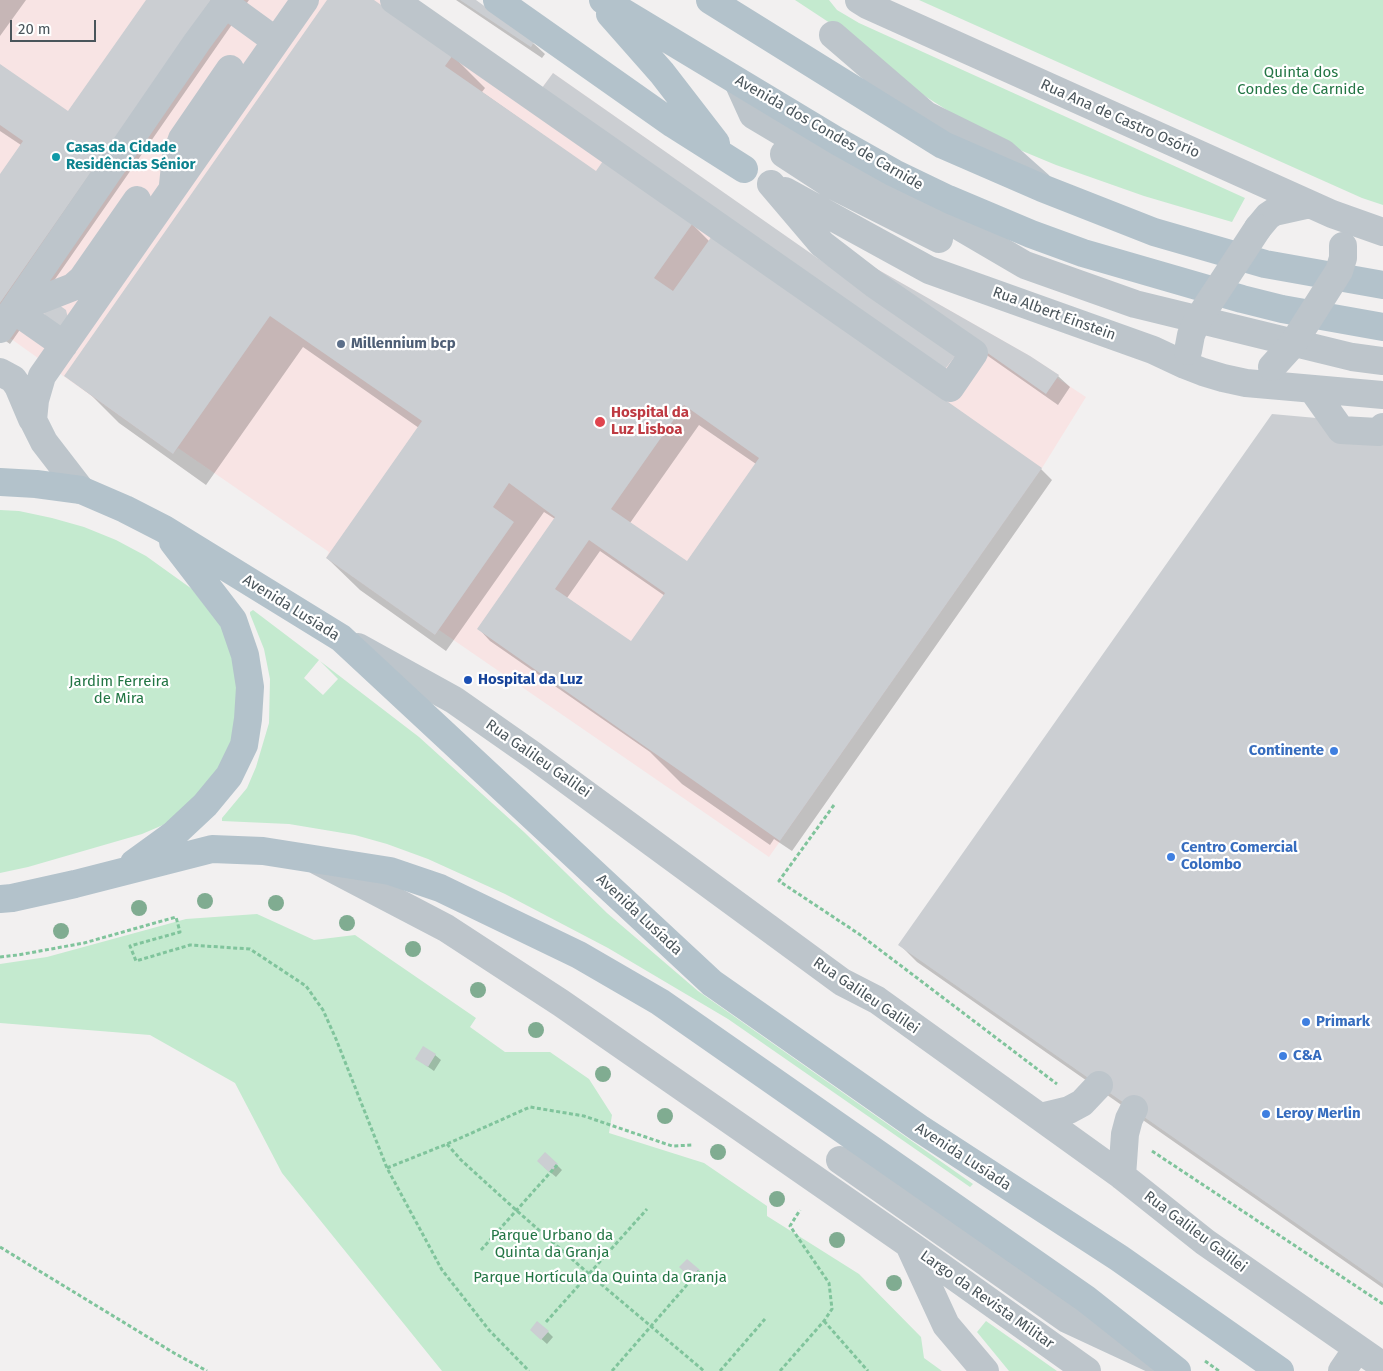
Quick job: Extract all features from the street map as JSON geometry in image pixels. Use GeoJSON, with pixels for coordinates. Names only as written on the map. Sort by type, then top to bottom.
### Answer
{"type":"FeatureCollection","features":[{"type":"Feature","properties":{"kind":"main road"},"geometry":{"type":"LineString","coordinates":[[497,0],[673,124],[744,169]]}},
{"type":"Feature","properties":{"kind":"main road"},"geometry":{"type":"LineString","coordinates":[[598,0],[662,73],[710,138],[744,169]]}},
{"type":"Feature","properties":{"kind":"main road","name":"Avenida dos Condes de Carnide"},"geometry":{"type":"LineString","coordinates":[[603,0],[894,173],[948,199],[1031,234],[1092,256],[1242,299],[1282,309],[1383,327]]}},
{"type":"Feature","properties":{"kind":"main road"},"geometry":{"type":"LineString","coordinates":[[710,0],[943,145],[1042,188],[1154,232],[1265,264],[1383,285]]}},
{"type":"Feature","properties":{"kind":"main road","name":"Avenida Lusíada"},"geometry":{"type":"LineString","coordinates":[[0,482],[36,484],[81,490],[126,508],[164,529],[341,638],[712,983],[919,1128],[1118,1258],[1280,1371]]}},
{"type":"Feature","properties":{"kind":"main road"},"geometry":{"type":"LineString","coordinates":[[123,871],[174,834],[206,805],[229,776],[244,745],[248,719],[250,687],[245,655],[233,620],[164,529]]}},
{"type":"Feature","properties":{"kind":"main road"},"geometry":{"type":"LineString","coordinates":[[0,899],[66,886],[212,849],[263,851],[390,871],[440,888],[579,955],[660,1002],[1086,1299],[1175,1370]]}},
{"type":"Feature","properties":{"kind":"street"},"geometry":{"type":"LineString","coordinates":[[33,420],[38,387],[42,376],[305,0]]}},
{"type":"Feature","properties":{"kind":"street"},"geometry":{"type":"LineString","coordinates":[[394,0],[947,393],[974,353],[874,284],[822,244],[771,184]]}},
{"type":"Feature","properties":{"kind":"street","name":"Rua Ana de Castro Osório"},"geometry":{"type":"LineString","coordinates":[[859,0],[867,6],[1321,209],[1383,232]]}},
{"type":"Feature","properties":{"kind":"street"},"geometry":{"type":"LineString","coordinates":[[7,320],[197,42],[227,2],[276,41]]}},
{"type":"Feature","properties":{"kind":"street"},"geometry":{"type":"LineString","coordinates":[[832,35],[926,115],[1004,153],[1042,188]]}},
{"type":"Feature","properties":{"kind":"street"},"geometry":{"type":"LineString","coordinates":[[173,189],[178,148],[230,69]]}},
{"type":"Feature","properties":{"kind":"street"},"geometry":{"type":"LineString","coordinates":[[738,82],[765,141],[822,179],[939,239]]}},
{"type":"Feature","properties":{"kind":"street"},"geometry":{"type":"LineString","coordinates":[[753,115],[857,176],[955,224],[1025,265],[1135,304],[1334,353],[1383,361]]}},
{"type":"Feature","properties":{"kind":"street","name":"Rua Albert Einstein"},"geometry":{"type":"LineString","coordinates":[[744,169],[929,270],[1153,350],[1186,358],[1223,378],[1246,383],[1383,395]]}},
{"type":"Feature","properties":{"kind":"street"},"geometry":{"type":"LineString","coordinates":[[7,320],[73,287],[82,279],[137,200]]}},
{"type":"Feature","properties":{"kind":"street"},"geometry":{"type":"LineString","coordinates":[[1186,358],[1191,335],[1197,321],[1258,228],[1268,216],[1274,212],[1321,209],[1340,230],[1343,258],[1339,271],[1292,345],[1272,367],[1246,383]]}},
{"type":"Feature","properties":{"kind":"street"},"geometry":{"type":"LineString","coordinates":[[7,320],[64,345]]}},
{"type":"Feature","properties":{"kind":"street"},"geometry":{"type":"LineString","coordinates":[[0,372],[13,379],[18,386],[44,442],[81,490]]}},
{"type":"Feature","properties":{"kind":"street"},"geometry":{"type":"LineString","coordinates":[[1312,389],[1341,430],[1378,432],[1383,427]]}},
{"type":"Feature","properties":{"kind":"street","name":"Rua Galileu Galilei"},"geometry":{"type":"LineString","coordinates":[[341,638],[461,706],[553,769],[842,982],[877,1000],[1115,1171],[1205,1242],[1383,1366]]}},
{"type":"Feature","properties":{"kind":"street"},"geometry":{"type":"LineString","coordinates":[[314,859],[446,928],[561,1003],[910,1245]]}},
{"type":"Feature","properties":{"kind":"street"},"geometry":{"type":"LineString","coordinates":[[1040,1117],[1069,1110],[1082,1103],[1099,1085]]}},
{"type":"Feature","properties":{"kind":"street"},"geometry":{"type":"LineString","coordinates":[[1115,1171],[1129,1119],[1127,1105]]}},
{"type":"Feature","properties":{"kind":"street"},"geometry":{"type":"LineString","coordinates":[[840,1160],[1067,1318],[1175,1370]]}},
{"type":"Feature","properties":{"kind":"street","name":"Largo da Revista Militar"},"geometry":{"type":"LineString","coordinates":[[910,1245],[946,1325],[985,1371]]}},
{"type":"Feature","properties":{"kind":"street","name":"Largo da Revista Militar"},"geometry":{"type":"LineString","coordinates":[[910,1245],[1087,1371]]}},
{"type":"Feature","properties":{"kind":"street"},"geometry":{"type":"LineString","coordinates":[[1342,1371],[1357,1349]]}},
{"type":"Feature","properties":{"kind":"path"},"geometry":{"type":"LineString","coordinates":[[834,805],[779,882],[859,934]]}},
{"type":"Feature","properties":{"kind":"path"},"geometry":{"type":"LineString","coordinates":[[0,956],[18,955],[84,943],[176,917],[180,932],[130,946],[136,961],[190,945],[250,949],[306,986],[323,1010],[336,1039],[387,1168],[442,1270],[489,1330],[529,1371]]}},
{"type":"Feature","properties":{"kind":"path"},"geometry":{"type":"LineString","coordinates":[[387,1168],[530,1108],[584,1116],[672,1146],[693,1145]]}},
{"type":"Feature","properties":{"kind":"path"},"geometry":{"type":"LineString","coordinates":[[447,1144],[461,1160],[516,1210],[704,1371]]}},
{"type":"Feature","properties":{"kind":"path"},"geometry":{"type":"LineString","coordinates":[[481,1250],[557,1165]]}},
{"type":"Feature","properties":{"kind":"path"},"geometry":{"type":"LineString","coordinates":[[546,1322],[647,1209]]}},
{"type":"Feature","properties":{"kind":"path"},"geometry":{"type":"LineString","coordinates":[[780,1371],[824,1321],[832,1309],[829,1283],[790,1226],[800,1210]]}},
{"type":"Feature","properties":{"kind":"path"},"geometry":{"type":"LineString","coordinates":[[0,1247],[174,1353],[207,1371]]}},
{"type":"Feature","properties":{"kind":"path"},"geometry":{"type":"LineString","coordinates":[[612,1371],[699,1271]]}},
{"type":"Feature","properties":{"kind":"path"},"geometry":{"type":"LineString","coordinates":[[720,1371],[765,1319]]}},
{"type":"Feature","properties":{"kind":"path"},"geometry":{"type":"LineString","coordinates":[[824,1321],[868,1371]]}},
{"type":"Feature","properties":{"kind":"shaded area","name":"Hospital da Luz Lisboa"},"geometry":{"type":"Polygon","coordinates":[[[0,0],[414,0],[541,89],[553,73],[841,275],[854,256],[1030,356],[1059,375],[1057,378],[1086,397],[1042,468],[769,857],[439,630],[435,635],[326,558],[329,552],[178,448],[173,454],[0,331],[0,0]]]}},
{"type":"Feature","properties":{"kind":"green space"},"geometry":{"type":"Polygon","coordinates":[[[795,0],[829,0],[837,10],[859,23],[1245,198],[1232,222],[1144,196],[1056,165],[991,138],[920,93],[836,27],[795,0]]]}},
{"type":"Feature","properties":{"kind":"green space","name":"Quinta dos Condes de Carnide"},"geometry":{"type":"Polygon","coordinates":[[[919,0],[1383,0],[1383,205],[1362,198],[919,0]]]}},
{"type":"Feature","properties":{"kind":"green space","name":"Jardim Ferreira de Mira"},"geometry":{"type":"Polygon","coordinates":[[[0,510],[19,511],[52,518],[84,527],[116,540],[146,556],[192,589],[221,626],[238,669],[239,715],[226,760],[200,798],[163,825],[142,834],[28,867],[0,873],[0,510]]]}},
{"type":"Feature","properties":{"kind":"green space"},"geometry":{"type":"Polygon","coordinates":[[[253,610],[319,660],[304,678],[323,695],[338,679],[320,661],[419,737],[524,832],[607,913],[698,991],[973,1184],[970,1187],[728,1019],[608,948],[505,894],[428,859],[355,835],[289,824],[222,821],[222,818],[247,788],[256,767],[269,723],[270,679],[264,649],[250,614],[253,610]]]}},
{"type":"Feature","properties":{"kind":"green space","name":"Parque Urbano da Quinta da Granja"},"geometry":{"type":"Polygon","coordinates":[[[257,914],[314,940],[355,935],[476,1018],[470,1027],[505,1052],[550,1052],[589,1079],[612,1115],[609,1133],[704,1163],[767,1206],[767,1216],[859,1274],[921,1337],[924,1358],[942,1371],[442,1371],[282,1173],[235,1083],[150,1035],[0,1023],[0,964],[47,957],[186,919],[257,914]]]}},
{"type":"Feature","properties":{"kind":"green space"},"geometry":{"type":"Polygon","coordinates":[[[986,1321],[1057,1371],[1009,1371],[977,1332],[986,1321]]]}},
{"type":"Feature","properties":{"kind":"building","name":"Casas da Cidade Residências Sénior"},"geometry":{"type":"Polygon","coordinates":[[[146,0],[211,0],[0,303],[0,174],[23,141],[0,125],[0,64],[68,111],[146,0]]]}},
{"type":"Feature","properties":{"kind":"building","name":"Hospital da Luz Lisboa"},"geometry":{"type":"Polygon","coordinates":[[[327,0],[374,0],[453,55],[445,66],[596,171],[603,161],[693,223],[654,278],[673,291],[712,236],[1042,468],[780,841],[477,629],[555,517],[509,483],[493,507],[514,522],[435,635],[326,558],[422,421],[270,316],[173,454],[64,376],[327,0]],[[684,405],[611,509],[687,561],[759,458],[684,405]],[[589,540],[555,589],[631,641],[665,593],[589,540]]]}},
{"type":"Feature","properties":{"kind":"building"},"geometry":{"type":"Polygon","coordinates":[[[460,0],[476,0],[534,42],[531,47],[460,0]]]}},
{"type":"Feature","properties":{"kind":"building"},"geometry":{"type":"Polygon","coordinates":[[[553,73],[956,355],[942,373],[539,92],[553,73]]]}},
{"type":"Feature","properties":{"kind":"building"},"geometry":{"type":"Polygon","coordinates":[[[854,256],[1030,356],[1059,375],[1046,394],[852,258],[854,256]]]}},
{"type":"Feature","properties":{"kind":"building"},"geometry":{"type":"Polygon","coordinates":[[[59,305],[66,310],[68,318],[64,325],[56,328],[44,314],[45,311],[59,305]]]}},
{"type":"Feature","properties":{"kind":"building","name":"Centro Comercial Colombo"},"geometry":{"type":"Polygon","coordinates":[[[1272,414],[1383,424],[1383,1284],[898,945],[1272,414]]]}},
{"type":"Feature","properties":{"kind":"building"},"geometry":{"type":"Polygon","coordinates":[[[423,1046],[436,1054],[428,1067],[415,1059],[423,1046]]]}},
{"type":"Feature","properties":{"kind":"building"},"geometry":{"type":"Polygon","coordinates":[[[545,1152],[558,1164],[550,1173],[537,1161],[545,1152]]]}},
{"type":"Feature","properties":{"kind":"building"},"geometry":{"type":"Polygon","coordinates":[[[687,1259],[700,1270],[692,1279],[679,1267],[687,1259]]]}},
{"type":"Feature","properties":{"kind":"building"},"geometry":{"type":"Polygon","coordinates":[[[537,1321],[549,1331],[541,1340],[530,1330],[537,1321]]]}},
{"type":"Feature","properties":{"kind":"place","name":"Casas da Cidade Residências Sénior"},"geometry":{"type":"Point","coordinates":[56,157]}},
{"type":"Feature","properties":{"kind":"place","name":"Millennium bcp"},"geometry":{"type":"Point","coordinates":[341,344]}},
{"type":"Feature","properties":{"kind":"place","name":"Hospital da Luz Lisboa"},"geometry":{"type":"Point","coordinates":[600,422]}},
{"type":"Feature","properties":{"kind":"place","name":"Hospital da Luz"},"geometry":{"type":"Point","coordinates":[468,680]}},
{"type":"Feature","properties":{"kind":"place","name":"Continente"},"geometry":{"type":"Point","coordinates":[1334,751]}},
{"type":"Feature","properties":{"kind":"place","name":"Centro Comercial Colombo"},"geometry":{"type":"Point","coordinates":[1171,857]}},
{"type":"Feature","properties":{"kind":"place","name":"Primark"},"geometry":{"type":"Point","coordinates":[1306,1022]}},
{"type":"Feature","properties":{"kind":"place","name":"C&A"},"geometry":{"type":"Point","coordinates":[1283,1056]}},
{"type":"Feature","properties":{"kind":"place","name":"Leroy Merlin"},"geometry":{"type":"Point","coordinates":[1266,1114]}},
{"type":"Feature","properties":{"kind":"park label","name":"Parque Hortícula da Quinta da Granja"},"geometry":{"type":"Point","coordinates":[600,1278]}}]}
